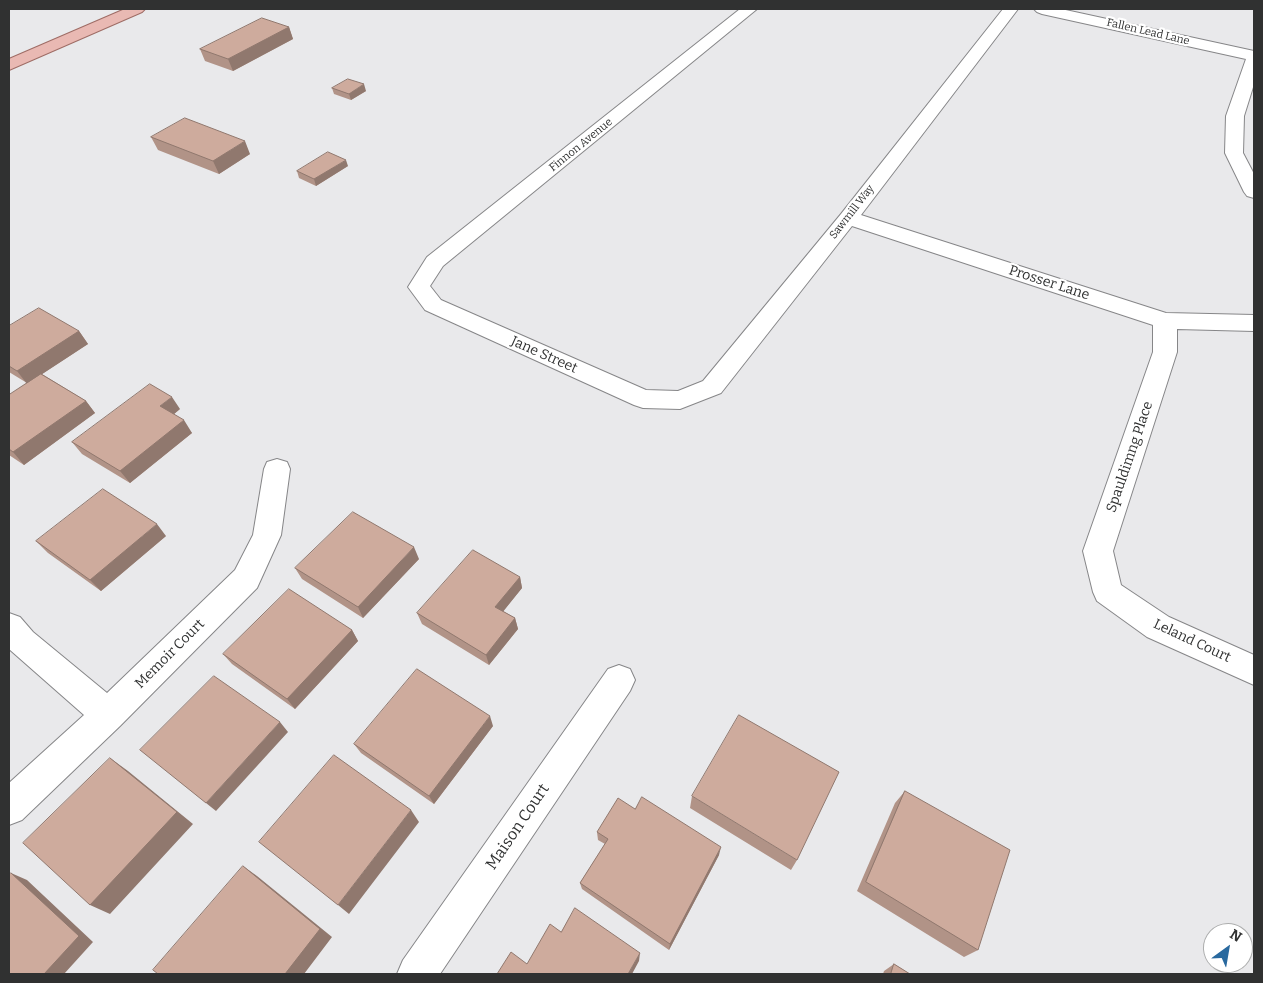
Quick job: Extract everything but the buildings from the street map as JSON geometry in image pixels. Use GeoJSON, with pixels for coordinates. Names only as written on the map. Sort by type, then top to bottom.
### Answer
{"type":"FeatureCollection","features":[{"type":"Feature","properties":{"kind":"main road"},"geometry":{"type":"LineString","coordinates":[[9,65],[137,9]]}},
{"type":"Feature","properties":{"kind":"street","name":"Finnon Avenue"},"geometry":{"type":"LineString","coordinates":[[419,287],[435,262],[749,9]]}},
{"type":"Feature","properties":{"kind":"street","name":"Sawmill Way"},"geometry":{"type":"LineString","coordinates":[[680,400],[712,387],[848,218],[1011,9]]}},
{"type":"Feature","properties":{"kind":"street","name":"Fallen Lead Lane"},"geometry":{"type":"LineString","coordinates":[[1042,9],[1254,58]]}},
{"type":"Feature","properties":{"kind":"street"},"geometry":{"type":"LineString","coordinates":[[1254,58],[1235,116],[1234,153],[1254,192]]}},
{"type":"Feature","properties":{"kind":"street","name":"Prosser Lane"},"geometry":{"type":"LineString","coordinates":[[848,218],[1165,321],[1254,323]]}},
{"type":"Feature","properties":{"kind":"street","name":"Jane Street"},"geometry":{"type":"LineString","coordinates":[[419,287],[433,305],[643,398],[680,400]]}},
{"type":"Feature","properties":{"kind":"street","name":"Spauldimng Place"},"geometry":{"type":"LineString","coordinates":[[1108,592],[1098,552],[1165,352],[1165,321]]}},
{"type":"Feature","properties":{"kind":"street","name":"Memoir Court"},"geometry":{"type":"LineString","coordinates":[[9,807],[108,715],[246,580],[267,535],[277,469]]}},
{"type":"Feature","properties":{"kind":"street","name":"Leland Court"},"geometry":{"type":"LineString","coordinates":[[1108,592],[1158,627],[1254,670]]}},
{"type":"Feature","properties":{"kind":"street"},"geometry":{"type":"LineString","coordinates":[[9,627],[22,642],[108,715]]}},
{"type":"Feature","properties":{"kind":"street","name":"Maison Court"},"geometry":{"type":"LineString","coordinates":[[417,974],[619,680]]}}]}
